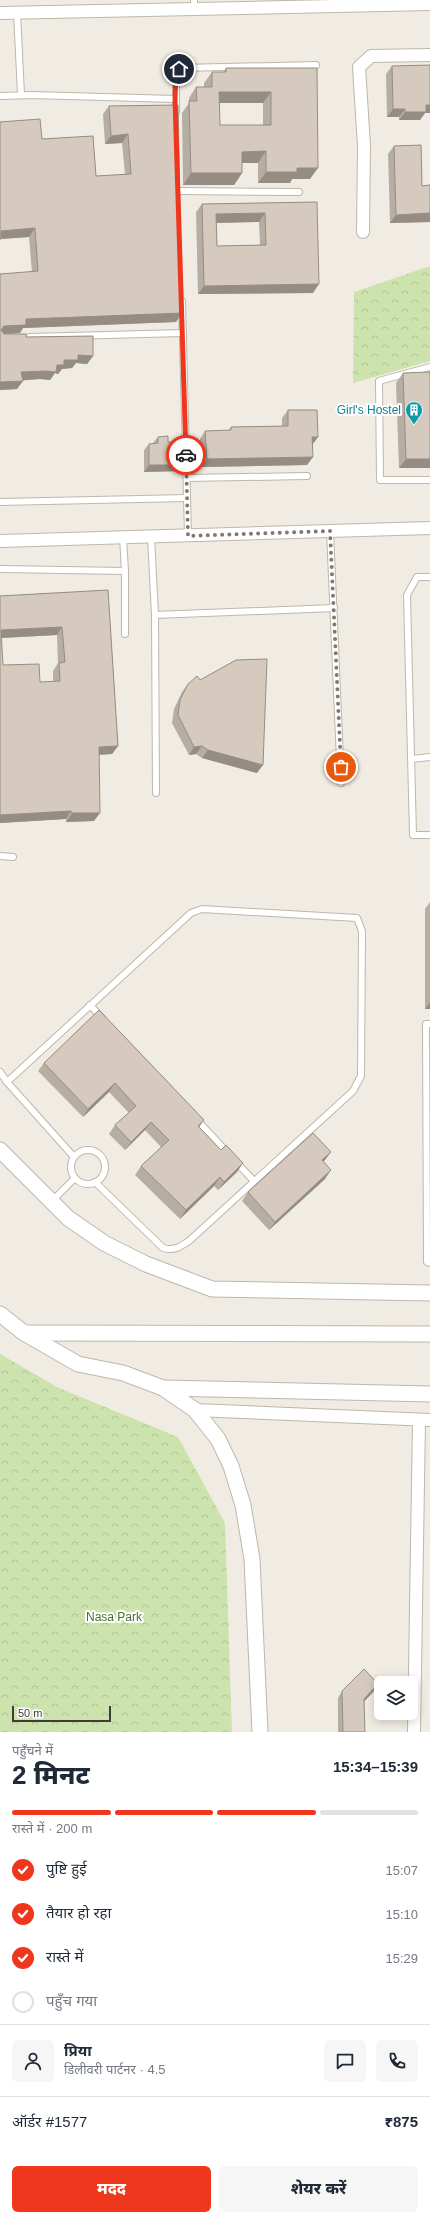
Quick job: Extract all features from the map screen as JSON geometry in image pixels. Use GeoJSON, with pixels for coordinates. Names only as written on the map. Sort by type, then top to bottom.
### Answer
{"type":"FeatureCollection","features":[{"type":"Feature","properties":{"kind":"street"},"geometry":{"type":"LineString","coordinates":[[0,13],[194,4],[430,4]]}},
{"type":"Feature","properties":{"kind":"street"},"geometry":{"type":"LineString","coordinates":[[363,232],[364,146],[359,67],[370,56],[430,55]]}},
{"type":"Feature","properties":{"kind":"street"},"geometry":{"type":"LineString","coordinates":[[0,541],[430,528]]}},
{"type":"Feature","properties":{"kind":"street"},"geometry":{"type":"LineString","coordinates":[[0,1150],[68,1218],[104,1243],[159,1269],[212,1289],[430,1294]]}},
{"type":"Feature","properties":{"kind":"street"},"geometry":{"type":"LineString","coordinates":[[0,1314],[24,1333],[78,1364],[123,1373],[162,1388],[195,1410],[218,1439],[231,1466],[243,1505],[252,1559],[260,1732]]}},
{"type":"Feature","properties":{"kind":"street"},"geometry":{"type":"LineString","coordinates":[[24,1333],[430,1334]]}},
{"type":"Feature","properties":{"kind":"street"},"geometry":{"type":"LineString","coordinates":[[162,1388],[430,1394]]}},
{"type":"Feature","properties":{"kind":"street"},"geometry":{"type":"LineString","coordinates":[[195,1410],[424,1420],[414,1732]]}},
{"type":"Feature","properties":{"kind":"lane"},"geometry":{"type":"LineString","coordinates":[[17,12],[21,95]]}},
{"type":"Feature","properties":{"kind":"lane"},"geometry":{"type":"LineString","coordinates":[[176,122],[176,74],[181,68],[316,65]]}},
{"type":"Feature","properties":{"kind":"lane"},"geometry":{"type":"LineString","coordinates":[[0,96],[21,95],[175,99]]}},
{"type":"Feature","properties":{"kind":"lane"},"geometry":{"type":"LineString","coordinates":[[178,184],[178,199]]}},
{"type":"Feature","properties":{"kind":"lane"},"geometry":{"type":"LineString","coordinates":[[178,191],[299,192]]}},
{"type":"Feature","properties":{"kind":"lane"},"geometry":{"type":"LineString","coordinates":[[182,294],[188,536]]}},
{"type":"Feature","properties":{"kind":"lane"},"geometry":{"type":"LineString","coordinates":[[24,337],[183,333]]}},
{"type":"Feature","properties":{"kind":"lane"},"geometry":{"type":"LineString","coordinates":[[430,367],[379,381],[380,480],[430,480]]}},
{"type":"Feature","properties":{"kind":"lane"},"geometry":{"type":"LineString","coordinates":[[187,478],[307,476]]}},
{"type":"Feature","properties":{"kind":"lane"},"geometry":{"type":"LineString","coordinates":[[0,502],[187,498]]}},
{"type":"Feature","properties":{"kind":"lane"},"geometry":{"type":"LineString","coordinates":[[330,531],[341,783]]}},
{"type":"Feature","properties":{"kind":"lane"},"geometry":{"type":"LineString","coordinates":[[123,537],[125,571],[125,634]]}},
{"type":"Feature","properties":{"kind":"lane"},"geometry":{"type":"LineString","coordinates":[[150,537],[155,615],[156,793]]}},
{"type":"Feature","properties":{"kind":"lane"},"geometry":{"type":"LineString","coordinates":[[0,569],[125,571]]}},
{"type":"Feature","properties":{"kind":"lane"},"geometry":{"type":"LineString","coordinates":[[430,577],[417,577],[408,595],[413,835],[430,835]]}},
{"type":"Feature","properties":{"kind":"lane"},"geometry":{"type":"LineString","coordinates":[[155,615],[334,608]]}},
{"type":"Feature","properties":{"kind":"lane"},"geometry":{"type":"LineString","coordinates":[[412,759],[430,757]]}},
{"type":"Feature","properties":{"kind":"lane"},"geometry":{"type":"LineString","coordinates":[[0,856],[13,857]]}},
{"type":"Feature","properties":{"kind":"lane"},"geometry":{"type":"LineString","coordinates":[[7,1082],[191,913],[202,909],[357,918],[362,932],[361,1076],[359,1083],[189,1241],[172,1250],[163,1248],[156,1242],[95,1182]]}},
{"type":"Feature","properties":{"kind":"lane"},"geometry":{"type":"LineString","coordinates":[[90,1005],[106,1022]]}},
{"type":"Feature","properties":{"kind":"lane"},"geometry":{"type":"LineString","coordinates":[[430,1024],[426,1024],[427,1262],[430,1263]]}},
{"type":"Feature","properties":{"kind":"lane"},"geometry":{"type":"LineString","coordinates":[[0,1072],[7,1082],[74,1157]]}},
{"type":"Feature","properties":{"kind":"lane"},"geometry":{"type":"LineString","coordinates":[[191,1113],[254,1181]]}},
{"type":"Feature","properties":{"kind":"lane"},"geometry":{"type":"LineString","coordinates":[[89,1150],[94,1152],[102,1159],[105,1170],[100,1179],[95,1182],[84,1184],[75,1178],[71,1168],[74,1157],[79,1153],[89,1150]]}},
{"type":"Feature","properties":{"kind":"lane"},"geometry":{"type":"LineString","coordinates":[[51,1202],[75,1178]]}},
{"type":"Feature","properties":{"kind":"green space"},"geometry":{"type":"Polygon","coordinates":[[[430,266],[430,361],[353,383],[354,292],[430,266]]]}},
{"type":"Feature","properties":{"kind":"green space","name":"Nasa Park"},"geometry":{"type":"Polygon","coordinates":[[[0,1354],[59,1388],[178,1437],[225,1523],[232,1732],[0,1732],[0,1354]]]}},
{"type":"Feature","properties":{"kind":"building"},"geometry":{"type":"Polygon","coordinates":[[[430,65],[430,105],[426,105],[426,112],[405,112],[405,109],[393,109],[392,66],[430,65]]]}},
{"type":"Feature","properties":{"kind":"building"},"geometry":{"type":"Polygon","coordinates":[[[226,68],[317,68],[318,168],[297,168],[297,172],[266,172],[266,151],[242,152],[242,173],[191,173],[189,101],[197,101],[196,87],[212,87],[212,72],[226,72],[226,68]],[[219,92],[220,125],[271,125],[271,92],[219,92]]]}},
{"type":"Feature","properties":{"kind":"building"},"geometry":{"type":"Polygon","coordinates":[[[178,105],[182,313],[26,319],[26,325],[4,326],[1,330],[4,334],[26,334],[26,337],[93,336],[93,356],[78,355],[78,360],[64,360],[64,365],[57,365],[56,372],[21,372],[23,381],[0,382],[0,274],[38,271],[35,228],[1,231],[0,239],[0,122],[40,119],[42,139],[93,136],[96,176],[131,174],[128,134],[111,136],[109,106],[178,105]]]}},
{"type":"Feature","properties":{"kind":"building"},"geometry":{"type":"Polygon","coordinates":[[[421,145],[422,186],[430,185],[430,213],[396,215],[394,146],[421,145]]]}},
{"type":"Feature","properties":{"kind":"building"},"geometry":{"type":"Polygon","coordinates":[[[317,202],[319,284],[204,286],[202,204],[317,202]],[[265,213],[216,214],[217,246],[266,245],[265,213]]]}},
{"type":"Feature","properties":{"kind":"building","name":"Girl's Hostel"},"geometry":{"type":"Polygon","coordinates":[[[430,372],[430,459],[406,459],[403,373],[430,372]]]}},
{"type":"Feature","properties":{"kind":"building"},"geometry":{"type":"Polygon","coordinates":[[[288,410],[317,410],[318,437],[312,437],[313,457],[207,459],[205,431],[231,430],[231,427],[288,426],[288,410]]]}},
{"type":"Feature","properties":{"kind":"building"},"geometry":{"type":"Polygon","coordinates":[[[168,436],[168,442],[185,442],[185,465],[149,465],[149,444],[158,443],[158,437],[168,436]]]}},
{"type":"Feature","properties":{"kind":"building"},"geometry":{"type":"Polygon","coordinates":[[[108,590],[118,746],[99,747],[100,813],[72,813],[71,811],[0,815],[0,596],[108,590]],[[62,627],[1,630],[3,665],[39,664],[40,682],[60,681],[59,663],[65,662],[62,627]]]}},
{"type":"Feature","properties":{"kind":"building"},"geometry":{"type":"Polygon","coordinates":[[[267,659],[263,765],[208,750],[202,746],[194,747],[178,715],[180,700],[188,684],[197,676],[200,680],[236,660],[267,659]]]}},
{"type":"Feature","properties":{"kind":"building"},"geometry":{"type":"Polygon","coordinates":[[[99,1010],[204,1120],[198,1126],[221,1150],[226,1145],[243,1163],[224,1182],[220,1177],[186,1210],[141,1166],[169,1140],[151,1122],[131,1142],[115,1125],[136,1106],[115,1083],[88,1109],[44,1063],[99,1010]]]}},
{"type":"Feature","properties":{"kind":"building"},"geometry":{"type":"Polygon","coordinates":[[[313,1133],[331,1152],[322,1160],[331,1170],[275,1222],[248,1192],[313,1133]]]}},
{"type":"Feature","properties":{"kind":"building"},"geometry":{"type":"Polygon","coordinates":[[[364,1669],[374,1680],[374,1688],[364,1699],[365,1732],[343,1732],[342,1691],[364,1669]]]}},
{"type":"Feature","properties":{"kind":"way so far"},"geometry":{"type":"LineString","coordinates":[[186,455],[188,536],[330,531],[341,767]]}},
{"type":"Feature","properties":{"kind":"place","name":"Girl's Hostel"},"geometry":{"type":"Point","coordinates":[414,425]}},
{"type":"Feature","properties":{"kind":"route"},"geometry":{"type":"LineString","coordinates":[[179,69],[176,74],[175,99],[186,455]]}}]}
